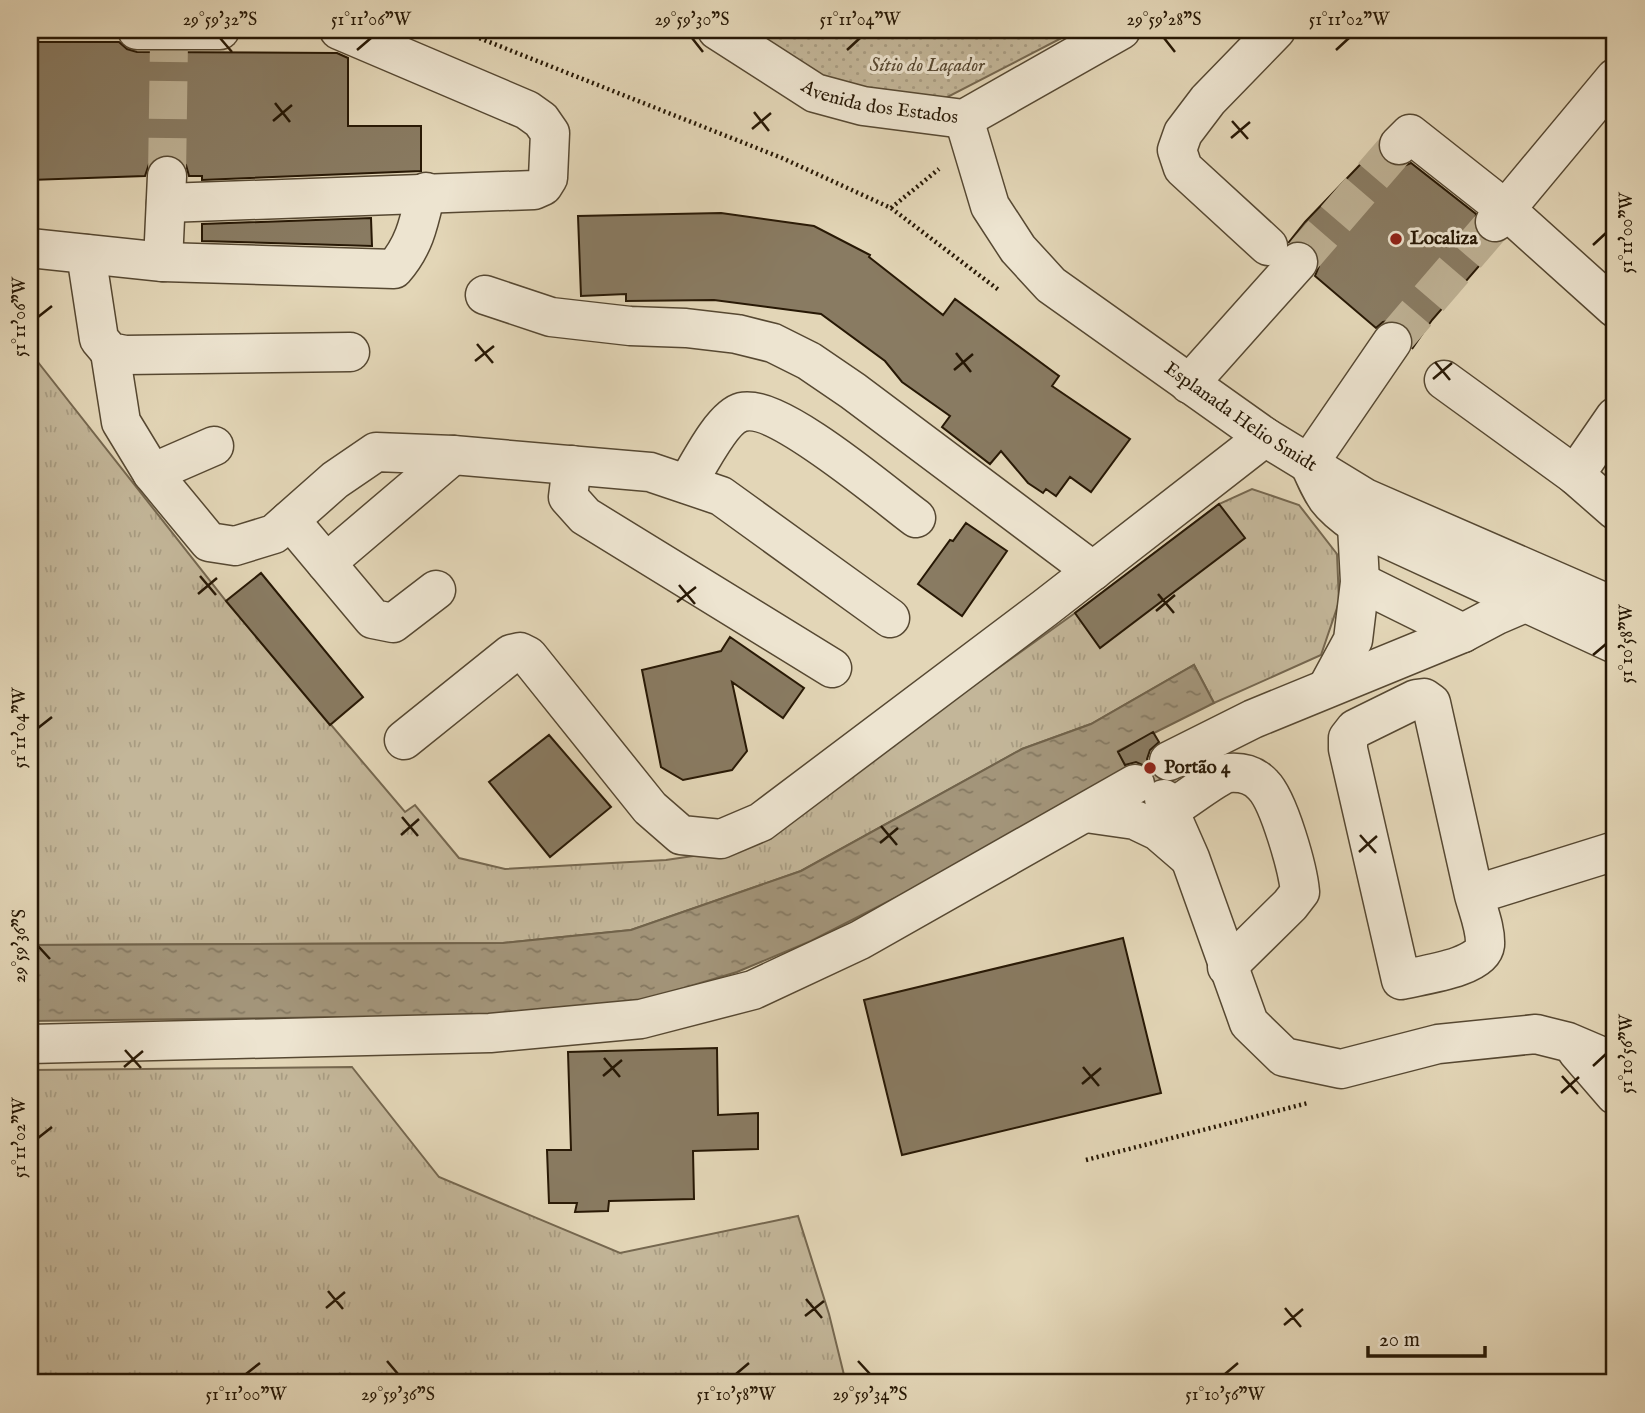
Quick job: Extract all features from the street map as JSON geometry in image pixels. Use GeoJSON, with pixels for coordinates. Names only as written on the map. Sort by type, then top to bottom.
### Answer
{"type":"FeatureCollection","features":[{"type":"Feature","properties":{"kind":"street"},"geometry":{"type":"LineString","coordinates":[[162,33],[220,30]]}},
{"type":"Feature","properties":{"kind":"street"},"geometry":{"type":"LineString","coordinates":[[163,262],[166,189],[426,192],[534,190],[543,186],[548,178],[550,133],[541,120],[527,110],[339,30]]}},
{"type":"Feature","properties":{"kind":"street","name":"Avenida dos Estados"},"geometry":{"type":"LineString","coordinates":[[717,30],[815,93],[969,135],[1121,30]]}},
{"type":"Feature","properties":{"kind":"street"},"geometry":{"type":"LineString","coordinates":[[1189,383],[1283,254],[1183,168],[1177,150],[1183,133],[1208,100],[1276,30]]}},
{"type":"Feature","properties":{"kind":"street"},"geometry":{"type":"LineString","coordinates":[[1500,215],[1615,78]]}},
{"type":"Feature","properties":{"kind":"street","name":"Esplanada Helio Smidt"},"geometry":{"type":"LineString","coordinates":[[969,135],[990,206],[1018,249],[1051,285],[1265,438],[1365,498],[1615,607]]}},
{"type":"Feature","properties":{"kind":"street"},"geometry":{"type":"LineString","coordinates":[[1405,140],[1500,215],[1610,294]]}},
{"type":"Feature","properties":{"kind":"street"},"geometry":{"type":"LineString","coordinates":[[30,248],[163,262],[394,269],[408,254],[416,234],[426,192]]}},
{"type":"Feature","properties":{"kind":"street"},"geometry":{"type":"LineString","coordinates":[[86,254],[99,339],[110,352],[121,422],[152,473],[209,542],[235,546],[274,534],[335,480],[376,452],[453,455],[650,471],[720,496],[890,618]]}},
{"type":"Feature","properties":{"kind":"street"},"geometry":{"type":"LineString","coordinates":[[485,295],[551,317],[630,326],[724,332],[773,343],[809,361],[852,391],[1093,571]]}},
{"type":"Feature","properties":{"kind":"street"},"geometry":{"type":"LineString","coordinates":[[1392,342],[1309,463],[1328,501],[1334,509],[1357,525],[1615,644]]}},
{"type":"Feature","properties":{"kind":"street"},"geometry":{"type":"LineString","coordinates":[[110,352],[125,355],[350,352]]}},
{"type":"Feature","properties":{"kind":"street"},"geometry":{"type":"LineString","coordinates":[[1444,380],[1575,475],[1615,510]]}},
{"type":"Feature","properties":{"kind":"street"},"geometry":{"type":"LineString","coordinates":[[687,484],[726,422],[743,412],[763,415],[810,437],[916,518]]}},
{"type":"Feature","properties":{"kind":"street"},"geometry":{"type":"LineString","coordinates":[[1575,475],[1615,417]]}},
{"type":"Feature","properties":{"kind":"street"},"geometry":{"type":"LineString","coordinates":[[404,740],[510,654],[520,652],[528,656],[650,808],[681,835],[721,839],[761,822],[1265,438]]}},
{"type":"Feature","properties":{"kind":"street"},"geometry":{"type":"LineString","coordinates":[[152,473],[214,446]]}},
{"type":"Feature","properties":{"kind":"street"},"geometry":{"type":"LineString","coordinates":[[326,563],[453,455]]}},
{"type":"Feature","properties":{"kind":"street"},"geometry":{"type":"LineString","coordinates":[[572,465],[568,497],[585,516],[832,668]]}},
{"type":"Feature","properties":{"kind":"street"},"geometry":{"type":"LineString","coordinates":[[290,520],[373,619],[393,623],[436,590]]}},
{"type":"Feature","properties":{"kind":"street"},"geometry":{"type":"LineString","coordinates":[[1327,688],[1353,640],[1360,582],[1357,525]]}},
{"type":"Feature","properties":{"kind":"street"},"geometry":{"type":"LineString","coordinates":[[1360,582],[1463,633]]}},
{"type":"Feature","properties":{"kind":"street"},"geometry":{"type":"LineString","coordinates":[[1169,761],[1253,719],[1463,633],[1525,603]]}},
{"type":"Feature","properties":{"kind":"street"},"geometry":{"type":"LineString","coordinates":[[1424,698],[1431,703],[1474,895],[1485,935],[1485,948],[1477,958],[1464,965],[1401,980],[1348,749],[1348,738],[1355,729],[1416,699],[1424,698]]}},
{"type":"Feature","properties":{"kind":"street"},"geometry":{"type":"LineString","coordinates":[[30,1044],[490,1033],[641,1019],[753,990],[801,968],[860,940],[1086,813],[1156,798],[1226,773],[1247,774],[1263,785],[1274,800],[1299,877],[1300,892],[1227,967]]}},
{"type":"Feature","properties":{"kind":"street"},"geometry":{"type":"LineString","coordinates":[[1156,798],[1190,858],[1249,1023],[1284,1057],[1341,1069],[1438,1044],[1536,1034],[1568,1042],[1615,1062]]}},
{"type":"Feature","properties":{"kind":"street"},"geometry":{"type":"LineString","coordinates":[[1086,813],[1135,820],[1158,831],[1190,858]]}},
{"type":"Feature","properties":{"kind":"street"},"geometry":{"type":"LineString","coordinates":[[1474,895],[1615,851]]}},
{"type":"Feature","properties":{"kind":"street"},"geometry":{"type":"LineString","coordinates":[[1568,1042],[1615,1095]]}},
{"type":"Feature","properties":{"kind":"path"},"geometry":{"type":"LineString","coordinates":[[459,30],[782,158],[891,208],[1004,295]]}},
{"type":"Feature","properties":{"kind":"path"},"geometry":{"type":"LineString","coordinates":[[891,208],[953,157],[969,135]]}},
{"type":"Feature","properties":{"kind":"path"},"geometry":{"type":"LineString","coordinates":[[1086,1160],[1309,1103]]}},
{"type":"Feature","properties":{"kind":"green space","name":"Sítio do Laçador"},"geometry":{"type":"Polygon","coordinates":[[[748,30],[1077,30],[934,104],[860,94],[790,64],[748,30]]]}},
{"type":"Feature","properties":{"kind":"green space"},"geometry":{"type":"Polygon","coordinates":[[[30,352],[226,601],[405,812],[415,805],[459,858],[505,869],[666,860],[747,848],[1075,613],[1219,504],[1252,489],[1299,505],[1337,554],[1339,602],[1321,655],[1214,703],[1194,665],[1091,724],[1022,749],[801,871],[631,930],[503,943],[30,945],[30,352]]]}},
{"type":"Feature","properties":{"kind":"green space"},"geometry":{"type":"Polygon","coordinates":[[[352,1067],[439,1177],[620,1253],[798,1216],[829,1314],[846,1383],[30,1383],[30,1070],[352,1067]]]}},
{"type":"Feature","properties":{"kind":"water"},"geometry":{"type":"Polygon","coordinates":[[[1194,665],[1214,703],[1118,751],[1131,777],[811,941],[737,972],[634,1003],[535,1018],[30,1021],[30,945],[503,943],[631,930],[801,871],[1022,749],[1091,724],[1194,665]]]}},
{"type":"Feature","properties":{"kind":"building"},"geometry":{"type":"Polygon","coordinates":[[[30,42],[119,42],[127,49],[137,52],[337,53],[348,58],[348,126],[421,126],[421,171],[202,180],[202,176],[189,176],[186,165],[179,158],[167,154],[158,156],[149,164],[145,176],[30,180],[30,42]]]}},
{"type":"Feature","properties":{"kind":"building","name":"Localiza"},"geometry":{"type":"Polygon","coordinates":[[[1378,146],[1384,161],[1394,166],[1411,163],[1476,214],[1474,229],[1481,238],[1491,243],[1499,243],[1432,320],[1412,349],[1412,333],[1405,324],[1393,320],[1383,322],[1376,328],[1315,276],[1319,266],[1318,255],[1313,246],[1302,241],[1289,242],[1378,146]]]}},
{"type":"Feature","properties":{"kind":"building"},"geometry":{"type":"Polygon","coordinates":[[[721,213],[814,226],[870,255],[869,257],[943,315],[955,299],[1059,376],[1052,386],[1130,439],[1091,492],[1070,477],[1056,496],[1046,489],[1043,493],[1028,483],[1001,451],[990,464],[942,427],[950,416],[902,382],[885,361],[821,314],[714,300],[626,301],[626,294],[581,296],[578,216],[721,213]]]}},
{"type":"Feature","properties":{"kind":"building"},"geometry":{"type":"Polygon","coordinates":[[[371,218],[372,246],[202,241],[202,224],[371,218]]]}},
{"type":"Feature","properties":{"kind":"building"},"geometry":{"type":"Polygon","coordinates":[[[1219,504],[1245,538],[1100,648],[1075,613],[1219,504]]]}},
{"type":"Feature","properties":{"kind":"building"},"geometry":{"type":"Polygon","coordinates":[[[966,523],[1007,551],[962,616],[918,584],[966,523]]]}},
{"type":"Feature","properties":{"kind":"building"},"geometry":{"type":"Polygon","coordinates":[[[261,573],[363,697],[330,725],[226,601],[261,573]]]}},
{"type":"Feature","properties":{"kind":"building"},"geometry":{"type":"Polygon","coordinates":[[[730,637],[804,688],[783,718],[732,682],[747,751],[732,770],[683,780],[661,767],[642,670],[721,651],[730,637]]]}},
{"type":"Feature","properties":{"kind":"building"},"geometry":{"type":"Polygon","coordinates":[[[1153,732],[1159,742],[1150,750],[1147,759],[1149,768],[1136,762],[1125,765],[1118,752],[1153,732]]]}},
{"type":"Feature","properties":{"kind":"building"},"geometry":{"type":"Polygon","coordinates":[[[549,735],[611,807],[550,857],[489,782],[549,735]]]}},
{"type":"Feature","properties":{"kind":"building"},"geometry":{"type":"Polygon","coordinates":[[[1123,938],[1161,1093],[902,1155],[864,1000],[1123,938]]]}},
{"type":"Feature","properties":{"kind":"building"},"geometry":{"type":"Polygon","coordinates":[[[717,1048],[718,1115],[758,1113],[758,1149],[693,1151],[694,1199],[609,1201],[608,1211],[575,1212],[577,1203],[549,1203],[547,1150],[571,1150],[568,1052],[717,1048]]]}},
{"type":"Feature","properties":{"kind":"tunnel"},"geometry":{"type":"LineString","coordinates":[[167,176],[169,41]]}},
{"type":"Feature","properties":{"kind":"tunnel"},"geometry":{"type":"LineString","coordinates":[[1298,262],[1399,145]]}},
{"type":"Feature","properties":{"kind":"tunnel"},"geometry":{"type":"LineString","coordinates":[[1392,342],[1495,222]]}},
{"type":"Feature","properties":{"kind":"tunnel"},"geometry":{"type":"LineString","coordinates":[[1151,773],[1164,799]]}},
{"type":"Feature","properties":{"kind":"place","name":"Localiza"},"geometry":{"type":"Point","coordinates":[1396,239]}},
{"type":"Feature","properties":{"kind":"place","name":"Portão 4"},"geometry":{"type":"Point","coordinates":[1150,768]}}]}
